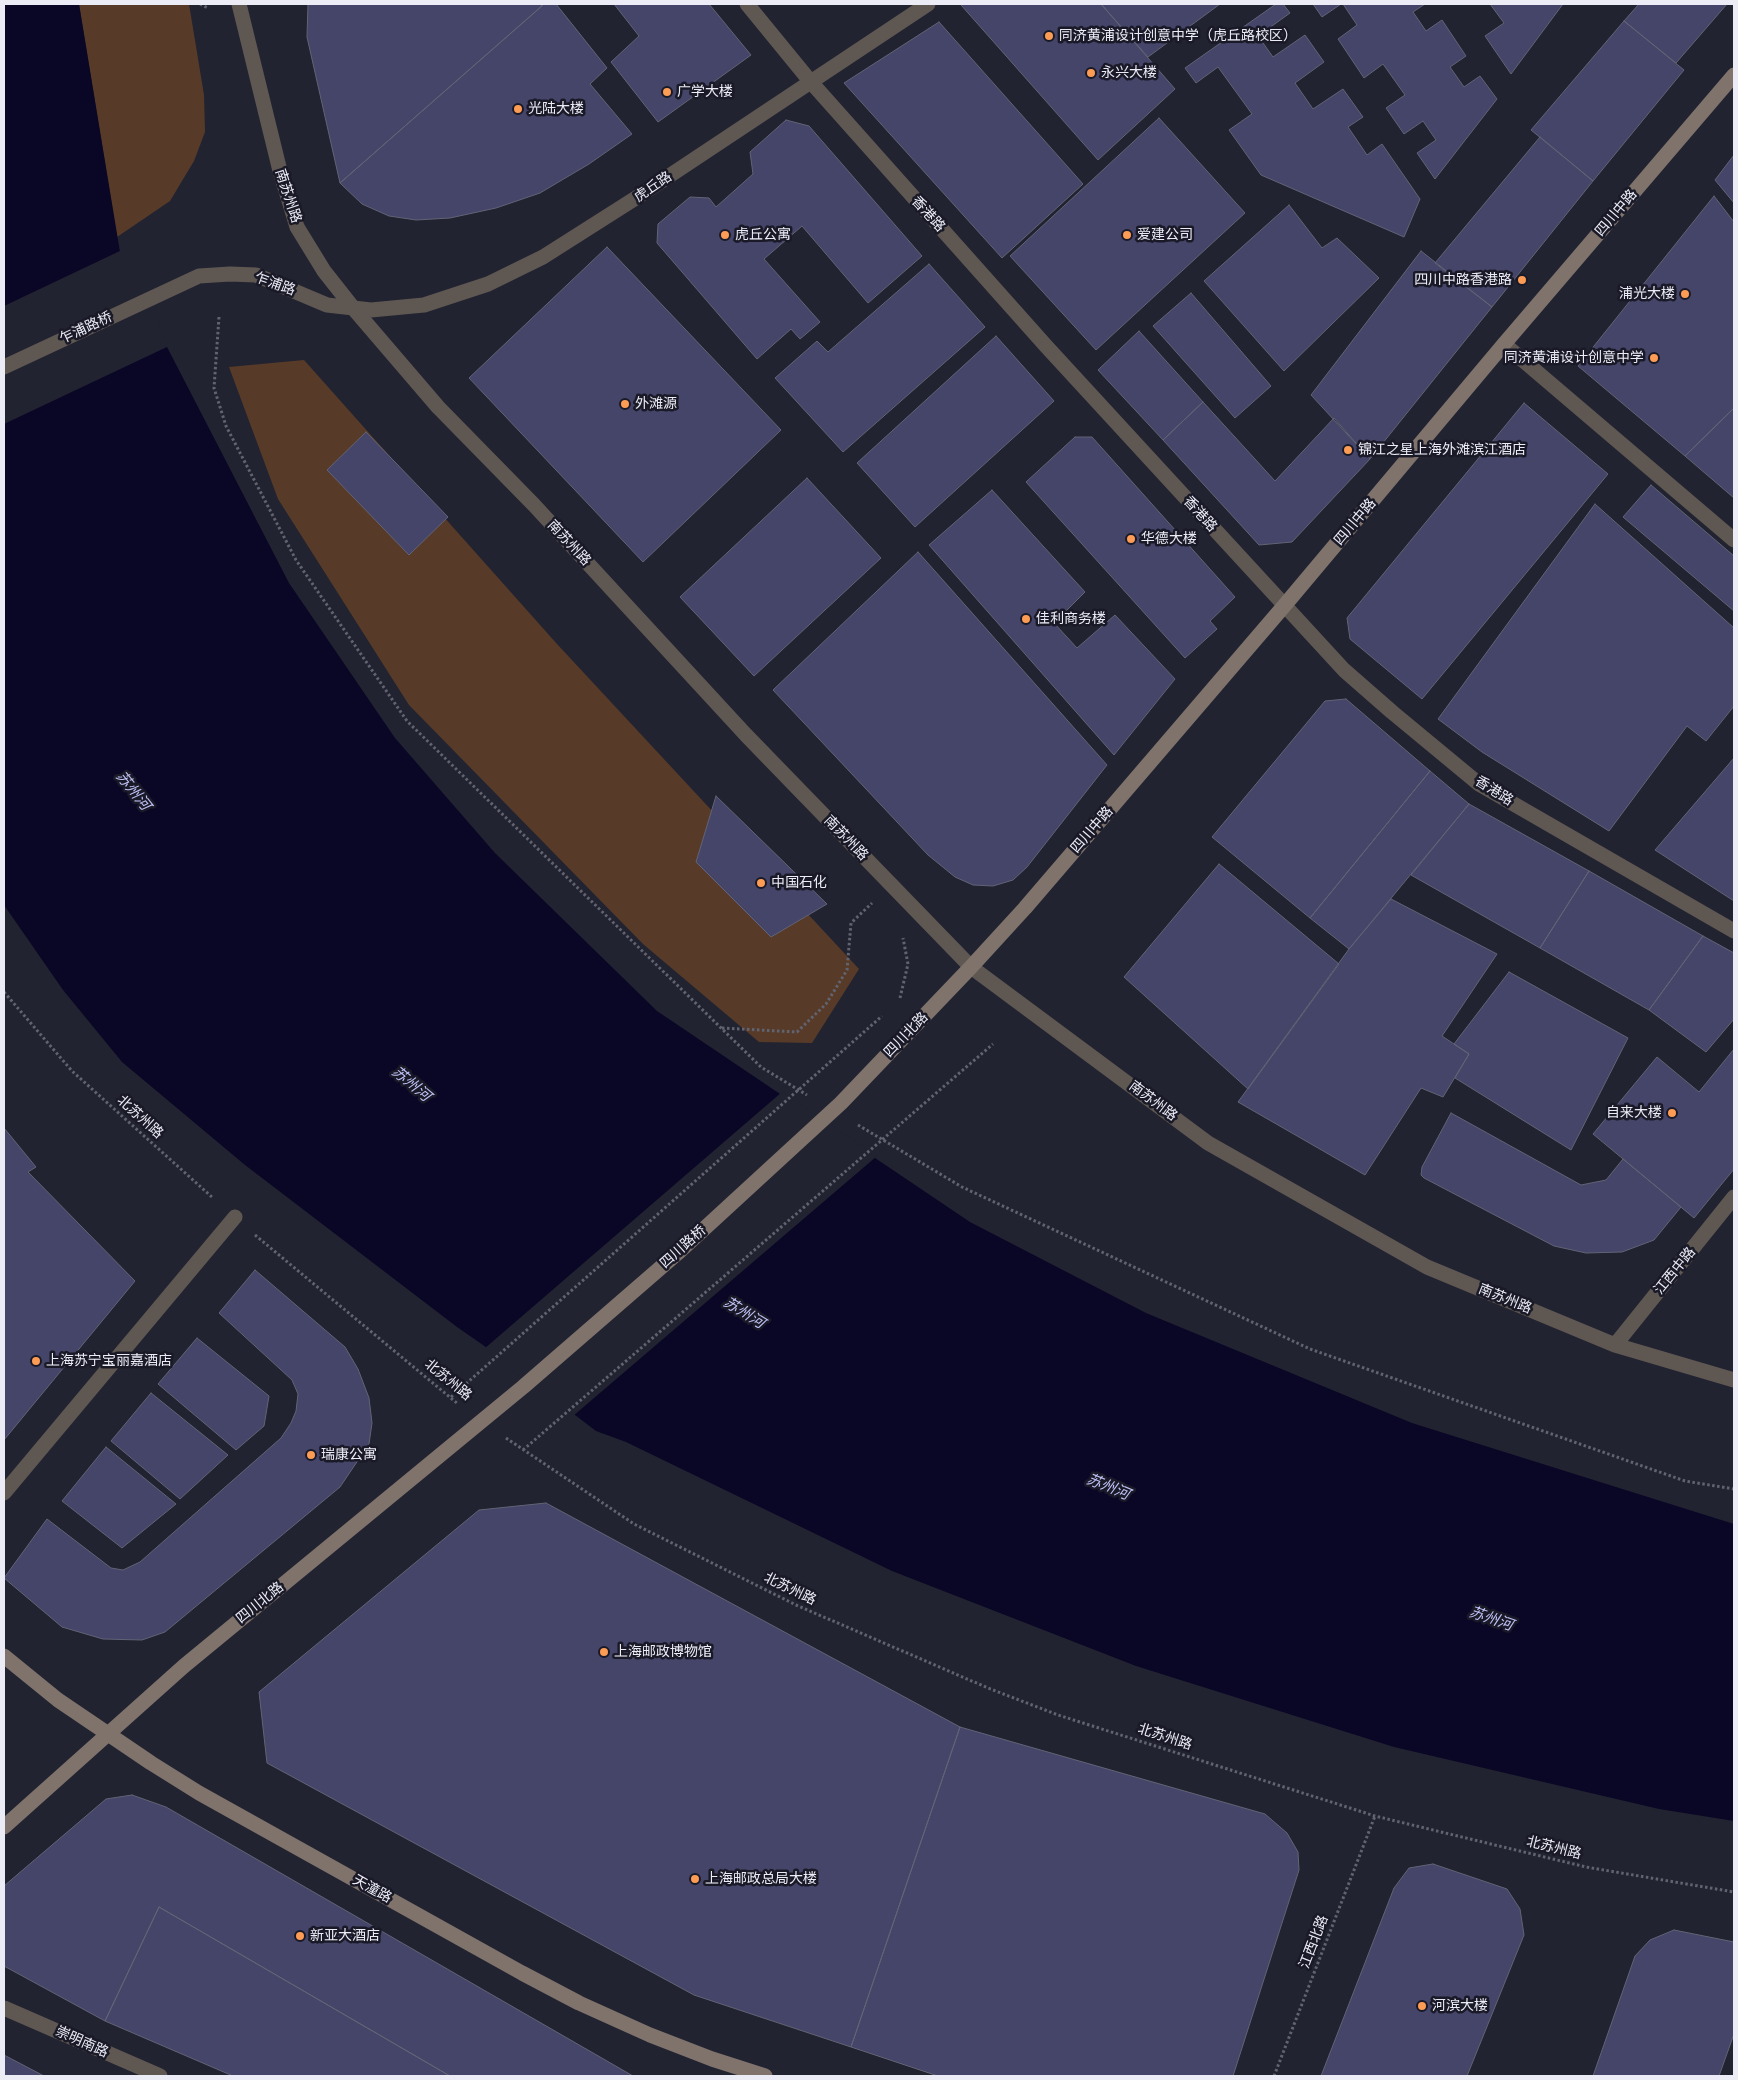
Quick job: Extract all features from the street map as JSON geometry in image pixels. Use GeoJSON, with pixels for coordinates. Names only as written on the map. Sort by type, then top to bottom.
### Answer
{"type":"FeatureCollection","features":[{"type":"Feature","properties":{"kind":"main road","name":"四川中路"},"geometry":{"type":"LineString","coordinates":[[971,967],[1025,908],[1284,606],[1504,344],[1734,75]]}},
{"type":"Feature","properties":{"kind":"main road","name":"四川北路"},"geometry":{"type":"LineString","coordinates":[[841,1102],[971,967]]}},
{"type":"Feature","properties":{"kind":"main road","name":"四川路桥"},"geometry":{"type":"LineString","coordinates":[[523,1387],[681,1250],[841,1102]]}},
{"type":"Feature","properties":{"kind":"main road","name":"四川北路"},"geometry":{"type":"LineString","coordinates":[[4,1827],[184,1666],[523,1387]]}},
{"type":"Feature","properties":{"kind":"main road","name":"天潼路"},"geometry":{"type":"LineString","coordinates":[[4,1656],[58,1700],[199,1793],[579,2002],[650,2035],[712,2059],[765,2076]]}},
{"type":"Feature","properties":{"kind":"street","name":"南苏州路"},"geometry":{"type":"LineString","coordinates":[[239,4],[280,171],[297,227],[324,271],[438,407],[534,505],[746,735],[971,967],[1208,1143],[1427,1267],[1615,1344],[1734,1380]]}},
{"type":"Feature","properties":{"kind":"street","name":"香港路"},"geometry":{"type":"LineString","coordinates":[[747,4],[810,82],[1046,346],[1344,670],[1479,784],[1734,931]]}},
{"type":"Feature","properties":{"kind":"street","name":"虎丘路"},"geometry":{"type":"LineString","coordinates":[[354,309],[371,310],[424,305],[488,284],[535,261],[639,196],[928,4]]}},
{"type":"Feature","properties":{"kind":"street","name":"乍浦路"},"geometry":{"type":"LineString","coordinates":[[168,290],[199,276],[256,275],[327,304],[354,309]]}},
{"type":"Feature","properties":{"kind":"street","name":"乍浦路桥"},"geometry":{"type":"LineString","coordinates":[[4,367],[168,290]]}},
{"type":"Feature","properties":{"kind":"street"},"geometry":{"type":"LineString","coordinates":[[1504,344],[1734,540]]}},
{"type":"Feature","properties":{"kind":"street","name":"江西中路"},"geometry":{"type":"LineString","coordinates":[[1615,1344],[1734,1197]]}},
{"type":"Feature","properties":{"kind":"street"},"geometry":{"type":"LineString","coordinates":[[4,1493],[235,1217]]}},
{"type":"Feature","properties":{"kind":"street","name":"崇明南路"},"geometry":{"type":"LineString","coordinates":[[4,2008],[160,2076]]}},
{"type":"Feature","properties":{"kind":"path"},"geometry":{"type":"LineString","coordinates":[[200,4],[208,8]]}},
{"type":"Feature","properties":{"kind":"path"},"geometry":{"type":"LineString","coordinates":[[219,317],[214,388],[226,426],[296,560],[407,721],[761,1067],[811,1097]]}},
{"type":"Feature","properties":{"kind":"path"},"geometry":{"type":"LineString","coordinates":[[721,1028],[797,1032],[826,1004],[847,970],[851,923],[875,899]]}},
{"type":"Feature","properties":{"kind":"path"},"geometry":{"type":"LineString","coordinates":[[900,1000],[908,964],[902,929]]}},
{"type":"Feature","properties":{"kind":"path","name":"北苏州路"},"geometry":{"type":"LineString","coordinates":[[4,992],[72,1071],[235,1217],[481,1422],[634,1524],[853,1630],[1058,1715],[1375,1816],[1586,1867],[1734,1892]]}},
{"type":"Feature","properties":{"kind":"path"},"geometry":{"type":"LineString","coordinates":[[451,1397],[885,1014]]}},
{"type":"Feature","properties":{"kind":"path"},"geometry":{"type":"LineString","coordinates":[[523,1450],[992,1044]]}},
{"type":"Feature","properties":{"kind":"path"},"geometry":{"type":"LineString","coordinates":[[853,1122],[962,1187],[1310,1349],[1684,1481],[1734,1489]]}},
{"type":"Feature","properties":{"kind":"path","name":"江西北路"},"geometry":{"type":"LineString","coordinates":[[1274,2076],[1375,1816]]}},
{"type":"Feature","properties":{"kind":"shaded area"},"geometry":{"type":"Polygon","coordinates":[[[79,4],[189,4],[204,95],[205,132],[194,161],[170,201],[117,237],[79,4]]]}},
{"type":"Feature","properties":{"kind":"shaded area"},"geometry":{"type":"Polygon","coordinates":[[[304,360],[557,644],[859,969],[812,1043],[759,1042],[643,944],[409,705],[278,499],[229,367],[304,360]]]}},
{"type":"Feature","properties":{"kind":"water","name":"苏州河"},"geometry":{"type":"Polygon","coordinates":[[[4,4],[79,4],[121,258],[289,583],[395,738],[495,853],[657,1011],[970,1222],[1146,1313],[1412,1423],[1734,1524],[1734,1821],[1659,1809],[1394,1747],[1136,1666],[892,1571],[626,1442],[596,1431],[245,1165],[122,1062],[63,990],[4,905],[4,4]]]}},
{"type":"Feature","properties":{"kind":"pier"},"geometry":{"type":"Polygon","coordinates":[[[122,250],[123,257],[169,346],[4,424],[4,306],[122,250]]]}},
{"type":"Feature","properties":{"kind":"pier"},"geometry":{"type":"Polygon","coordinates":[[[782,1092],[877,1156],[573,1416],[484,1349],[782,1092]]]}},
{"type":"Feature","properties":{"kind":"building"},"geometry":{"type":"Polygon","coordinates":[[[308,4],[540,4],[542,6],[340,183],[307,37],[308,4]]]}},
{"type":"Feature","properties":{"kind":"building","name":"光陆大楼"},"geometry":{"type":"Polygon","coordinates":[[[544,4],[556,4],[607,68],[590,84],[632,134],[589,164],[540,193],[496,208],[450,218],[416,220],[389,216],[362,204],[340,183],[544,4]]]}},
{"type":"Feature","properties":{"kind":"building","name":"广学大楼"},"geometry":{"type":"Polygon","coordinates":[[[614,4],[709,4],[751,55],[658,122],[611,62],[639,36],[614,4]]]}},
{"type":"Feature","properties":{"kind":"building","name":"永兴大楼"},"geometry":{"type":"Polygon","coordinates":[[[1101,4],[1175,89],[1098,160],[961,5],[1101,4]]]}},
{"type":"Feature","properties":{"kind":"building"},"geometry":{"type":"Polygon","coordinates":[[[1101,4],[1220,4],[1148,57],[1101,4]]]}},
{"type":"Feature","properties":{"kind":"building"},"geometry":{"type":"Polygon","coordinates":[[[1276,4],[1283,4],[1290,13],[1258,36],[1273,57],[1305,35],[1324,62],[1295,83],[1313,109],[1343,89],[1363,117],[1348,127],[1367,155],[1382,144],[1420,199],[1404,237],[1261,175],[1229,130],[1252,114],[1218,67],[1196,83],[1185,68],[1276,4]]]}},
{"type":"Feature","properties":{"kind":"building"},"geometry":{"type":"Polygon","coordinates":[[[1313,4],[1341,4],[1322,17],[1313,4]]]}},
{"type":"Feature","properties":{"kind":"building"},"geometry":{"type":"Polygon","coordinates":[[[1343,4],[1425,4],[1413,12],[1426,31],[1442,20],[1466,56],[1450,67],[1464,87],[1480,76],[1497,99],[1435,179],[1417,153],[1436,140],[1423,121],[1404,134],[1386,108],[1405,95],[1383,64],[1364,78],[1338,39],[1357,25],[1343,4]]]}},
{"type":"Feature","properties":{"kind":"building"},"geometry":{"type":"Polygon","coordinates":[[[1490,4],[1563,4],[1511,74],[1485,36],[1504,23],[1490,4]]]}},
{"type":"Feature","properties":{"kind":"building"},"geometry":{"type":"Polygon","coordinates":[[[1639,4],[1727,4],[1676,63],[1624,21],[1639,4]]]}},
{"type":"Feature","properties":{"kind":"building"},"geometry":{"type":"Polygon","coordinates":[[[1624,21],[1684,70],[1593,181],[1531,130],[1624,21]]]}},
{"type":"Feature","properties":{"kind":"building"},"geometry":{"type":"Polygon","coordinates":[[[939,22],[1083,184],[1002,258],[844,83],[939,22]]]}},
{"type":"Feature","properties":{"kind":"building","name":"爱建公司"},"geometry":{"type":"Polygon","coordinates":[[[1159,118],[1245,213],[1096,350],[1010,256],[1159,118]]]}},
{"type":"Feature","properties":{"kind":"building","name":"虎丘公寓"},"geometry":{"type":"Polygon","coordinates":[[[786,120],[809,126],[922,256],[868,303],[802,226],[764,259],[820,322],[800,339],[791,329],[757,359],[657,243],[658,224],[690,197],[709,198],[716,207],[753,174],[750,152],[786,120]]]}},
{"type":"Feature","properties":{"kind":"building"},"geometry":{"type":"Polygon","coordinates":[[[1540,137],[1593,181],[1492,307],[1435,263],[1540,137]]]}},
{"type":"Feature","properties":{"kind":"building"},"geometry":{"type":"Polygon","coordinates":[[[1734,155],[1734,203],[1715,180],[1734,155]]]}},
{"type":"Feature","properties":{"kind":"building","name":"浦光大楼"},"geometry":{"type":"Polygon","coordinates":[[[1714,196],[1734,222],[1734,408],[1685,456],[1578,366],[1714,196]]]}},
{"type":"Feature","properties":{"kind":"building"},"geometry":{"type":"Polygon","coordinates":[[[1289,205],[1322,248],[1337,238],[1379,278],[1284,371],[1204,281],[1289,205]]]}},
{"type":"Feature","properties":{"kind":"building","name":"外滩源"},"geometry":{"type":"Polygon","coordinates":[[[607,247],[781,430],[643,562],[469,378],[607,247]]]}},
{"type":"Feature","properties":{"kind":"building"},"geometry":{"type":"Polygon","coordinates":[[[1421,251],[1492,307],[1370,459],[1311,395],[1421,251]]]}},
{"type":"Feature","properties":{"kind":"building"},"geometry":{"type":"Polygon","coordinates":[[[929,264],[985,327],[843,452],[775,378],[817,341],[828,352],[929,264]]]}},
{"type":"Feature","properties":{"kind":"building"},"geometry":{"type":"Polygon","coordinates":[[[1191,293],[1271,386],[1235,418],[1153,326],[1191,293]]]}},
{"type":"Feature","properties":{"kind":"building"},"geometry":{"type":"Polygon","coordinates":[[[1139,331],[1203,402],[1163,440],[1098,370],[1139,331]]]}},
{"type":"Feature","properties":{"kind":"building"},"geometry":{"type":"Polygon","coordinates":[[[996,336],[1054,401],[915,527],[857,463],[996,336]]]}},
{"type":"Feature","properties":{"kind":"building"},"geometry":{"type":"Polygon","coordinates":[[[1203,402],[1275,481],[1334,418],[1370,459],[1292,542],[1259,545],[1163,440],[1203,402]]]}},
{"type":"Feature","properties":{"kind":"building"},"geometry":{"type":"Polygon","coordinates":[[[1524,403],[1608,474],[1422,699],[1350,639],[1347,618],[1524,403]]]}},
{"type":"Feature","properties":{"kind":"building"},"geometry":{"type":"Polygon","coordinates":[[[1734,408],[1734,498],[1685,456],[1734,408]]]}},
{"type":"Feature","properties":{"kind":"building"},"geometry":{"type":"Polygon","coordinates":[[[366,432],[448,517],[409,555],[327,470],[366,432]]]}},
{"type":"Feature","properties":{"kind":"building","name":"华德大楼"},"geometry":{"type":"Polygon","coordinates":[[[1075,437],[1092,437],[1235,597],[1210,621],[1217,629],[1185,658],[1026,482],[1075,437]]]}},
{"type":"Feature","properties":{"kind":"building"},"geometry":{"type":"Polygon","coordinates":[[[807,478],[881,558],[754,676],[680,597],[807,478]]]}},
{"type":"Feature","properties":{"kind":"building"},"geometry":{"type":"Polygon","coordinates":[[[1651,485],[1734,556],[1734,611],[1623,517],[1651,485]]]}},
{"type":"Feature","properties":{"kind":"building","name":"佳利商务楼"},"geometry":{"type":"Polygon","coordinates":[[[992,490],[1085,592],[1054,623],[1077,648],[1115,615],[1175,679],[1114,755],[929,545],[992,490]]]}},
{"type":"Feature","properties":{"kind":"building"},"geometry":{"type":"Polygon","coordinates":[[[1595,504],[1734,628],[1734,706],[1706,741],[1687,726],[1609,831],[1482,752],[1438,719],[1595,504]]]}},
{"type":"Feature","properties":{"kind":"building"},"geometry":{"type":"Polygon","coordinates":[[[918,552],[1107,765],[1027,867],[1013,880],[993,886],[973,885],[955,877],[928,855],[773,690],[918,552]]]}},
{"type":"Feature","properties":{"kind":"building"},"geometry":{"type":"Polygon","coordinates":[[[1346,699],[1430,771],[1310,918],[1212,837],[1325,701],[1346,699]]]}},
{"type":"Feature","properties":{"kind":"building"},"geometry":{"type":"Polygon","coordinates":[[[1734,758],[1734,901],[1655,850],[1734,758]]]}},
{"type":"Feature","properties":{"kind":"building"},"geometry":{"type":"Polygon","coordinates":[[[1430,771],[1469,804],[1349,949],[1310,918],[1430,771]]]}},
{"type":"Feature","properties":{"kind":"building","name":"中国石化"},"geometry":{"type":"Polygon","coordinates":[[[716,796],[827,904],[771,937],[696,862],[716,796]]]}},
{"type":"Feature","properties":{"kind":"building"},"geometry":{"type":"Polygon","coordinates":[[[1469,804],[1589,871],[1540,948],[1411,875],[1469,804]]]}},
{"type":"Feature","properties":{"kind":"building"},"geometry":{"type":"Polygon","coordinates":[[[1219,864],[1339,964],[1248,1089],[1124,977],[1219,864]]]}},
{"type":"Feature","properties":{"kind":"building"},"geometry":{"type":"Polygon","coordinates":[[[1589,871],[1703,936],[1649,1010],[1540,948],[1589,871]]]}},
{"type":"Feature","properties":{"kind":"building"},"geometry":{"type":"Polygon","coordinates":[[[1391,899],[1497,954],[1442,1036],[1469,1054],[1443,1097],[1421,1088],[1365,1175],[1238,1102],[1349,949],[1391,899]]]}},
{"type":"Feature","properties":{"kind":"building"},"geometry":{"type":"Polygon","coordinates":[[[1703,936],[1734,953],[1734,1019],[1706,1052],[1649,1010],[1703,936]]]}},
{"type":"Feature","properties":{"kind":"building"},"geometry":{"type":"Polygon","coordinates":[[[1509,972],[1628,1038],[1571,1150],[1455,1078],[1469,1054],[1454,1044],[1509,972]]]}},
{"type":"Feature","properties":{"kind":"building","name":"自来大楼"},"geometry":{"type":"Polygon","coordinates":[[[1734,1049],[1734,1169],[1694,1218],[1593,1134],[1657,1057],[1699,1092],[1734,1049]]]}},
{"type":"Feature","properties":{"kind":"building"},"geometry":{"type":"Polygon","coordinates":[[[1451,1113],[1581,1185],[1606,1180],[1623,1159],[1681,1207],[1654,1240],[1622,1252],[1586,1253],[1554,1246],[1421,1175],[1422,1167],[1451,1113]]]}},
{"type":"Feature","properties":{"kind":"building","name":"上海苏宁宝丽嘉酒店"},"geometry":{"type":"Polygon","coordinates":[[[4,1128],[36,1167],[28,1172],[135,1281],[4,1440],[4,1128]]]}},
{"type":"Feature","properties":{"kind":"building","name":"瑞康公寓"},"geometry":{"type":"Polygon","coordinates":[[[255,1270],[345,1347],[358,1369],[369,1398],[372,1423],[369,1444],[340,1487],[165,1632],[142,1640],[103,1639],[62,1627],[4,1578],[47,1519],[111,1568],[123,1570],[140,1562],[281,1438],[291,1423],[296,1411],[298,1394],[292,1380],[219,1313],[255,1270]]]}},
{"type":"Feature","properties":{"kind":"building"},"geometry":{"type":"Polygon","coordinates":[[[197,1338],[269,1396],[264,1426],[236,1450],[158,1384],[197,1338]]]}},
{"type":"Feature","properties":{"kind":"building"},"geometry":{"type":"Polygon","coordinates":[[[151,1393],[228,1455],[180,1499],[111,1441],[151,1393]]]}},
{"type":"Feature","properties":{"kind":"building"},"geometry":{"type":"Polygon","coordinates":[[[106,1447],[176,1504],[122,1548],[62,1501],[106,1447]]]}},
{"type":"Feature","properties":{"kind":"building","name":"上海邮政总局大楼"},"geometry":{"type":"Polygon","coordinates":[[[546,1503],[960,1727],[851,2047],[694,1995],[267,1763],[259,1692],[479,1510],[546,1503]]]}},
{"type":"Feature","properties":{"kind":"building"},"geometry":{"type":"Polygon","coordinates":[[[960,1727],[1265,1814],[1287,1833],[1298,1852],[1299,1870],[1233,2076],[938,2076],[851,2047],[960,1727]]]}},
{"type":"Feature","properties":{"kind":"building","name":"新亚大酒店"},"geometry":{"type":"Polygon","coordinates":[[[132,1795],[166,1807],[633,2076],[450,2076],[159,1907],[105,2021],[4,1966],[4,1886],[106,1799],[132,1795]]]}},
{"type":"Feature","properties":{"kind":"building","name":"河滨大楼"},"geometry":{"type":"Polygon","coordinates":[[[1433,1864],[1507,1889],[1520,1909],[1524,1935],[1467,2076],[1321,2076],[1394,1888],[1409,1868],[1433,1864]]]}},
{"type":"Feature","properties":{"kind":"building"},"geometry":{"type":"Polygon","coordinates":[[[159,1907],[450,2076],[233,2076],[105,2021],[159,1907]]]}},
{"type":"Feature","properties":{"kind":"building"},"geometry":{"type":"Polygon","coordinates":[[[1674,1930],[1734,1942],[1734,2034],[1719,2076],[1593,2076],[1635,1956],[1650,1940],[1674,1930]]]}},
{"type":"Feature","properties":{"kind":"building"},"geometry":{"type":"Polygon","coordinates":[[[4,2055],[44,2076],[4,2076],[4,2055]]]}},
{"type":"Feature","properties":{"kind":"place","name":"同济黄浦设计创意中学（虎丘路校区）"},"geometry":{"type":"Point","coordinates":[1049,36]}},
{"type":"Feature","properties":{"kind":"place","name":"永兴大楼"},"geometry":{"type":"Point","coordinates":[1091,73]}},
{"type":"Feature","properties":{"kind":"place","name":"广学大楼"},"geometry":{"type":"Point","coordinates":[667,92]}},
{"type":"Feature","properties":{"kind":"place","name":"光陆大楼"},"geometry":{"type":"Point","coordinates":[518,109]}},
{"type":"Feature","properties":{"kind":"place","name":"虎丘公寓"},"geometry":{"type":"Point","coordinates":[725,235]}},
{"type":"Feature","properties":{"kind":"place","name":"爱建公司"},"geometry":{"type":"Point","coordinates":[1127,235]}},
{"type":"Feature","properties":{"kind":"place","name":"四川中路香港路"},"geometry":{"type":"Point","coordinates":[1522,280]}},
{"type":"Feature","properties":{"kind":"place","name":"浦光大楼"},"geometry":{"type":"Point","coordinates":[1685,294]}},
{"type":"Feature","properties":{"kind":"place","name":"同济黄浦设计创意中学"},"geometry":{"type":"Point","coordinates":[1654,358]}},
{"type":"Feature","properties":{"kind":"place","name":"外滩源"},"geometry":{"type":"Point","coordinates":[625,404]}},
{"type":"Feature","properties":{"kind":"place","name":"锦江之星上海外滩滨江酒店"},"geometry":{"type":"Point","coordinates":[1348,450]}},
{"type":"Feature","properties":{"kind":"place","name":"华德大楼"},"geometry":{"type":"Point","coordinates":[1131,539]}},
{"type":"Feature","properties":{"kind":"place","name":"佳利商务楼"},"geometry":{"type":"Point","coordinates":[1026,619]}},
{"type":"Feature","properties":{"kind":"place","name":"中国石化"},"geometry":{"type":"Point","coordinates":[761,883]}},
{"type":"Feature","properties":{"kind":"place","name":"自来大楼"},"geometry":{"type":"Point","coordinates":[1672,1113]}},
{"type":"Feature","properties":{"kind":"place","name":"上海苏宁宝丽嘉酒店"},"geometry":{"type":"Point","coordinates":[36,1361]}},
{"type":"Feature","properties":{"kind":"place","name":"瑞康公寓"},"geometry":{"type":"Point","coordinates":[311,1455]}},
{"type":"Feature","properties":{"kind":"place","name":"上海邮政博物馆"},"geometry":{"type":"Point","coordinates":[604,1652]}},
{"type":"Feature","properties":{"kind":"place","name":"上海邮政总局大楼"},"geometry":{"type":"Point","coordinates":[695,1879]}},
{"type":"Feature","properties":{"kind":"place","name":"新亚大酒店"},"geometry":{"type":"Point","coordinates":[300,1936]}},
{"type":"Feature","properties":{"kind":"place","name":"河滨大楼"},"geometry":{"type":"Point","coordinates":[1422,2006]}}]}
